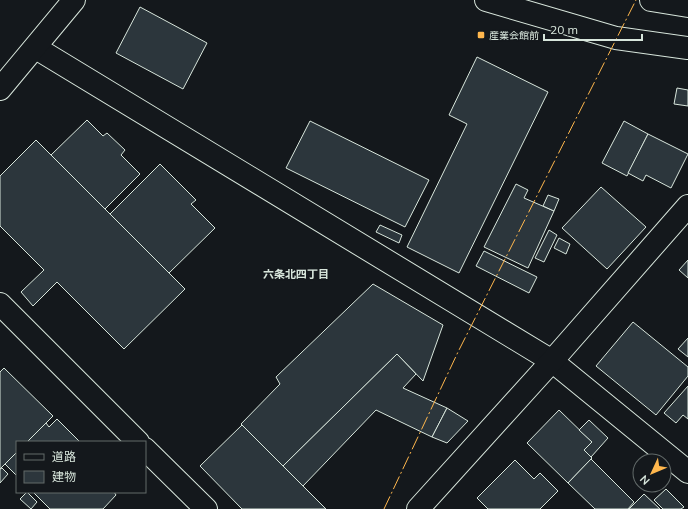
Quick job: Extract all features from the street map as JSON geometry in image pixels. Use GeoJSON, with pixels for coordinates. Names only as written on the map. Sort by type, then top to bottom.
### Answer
{"type":"FeatureCollection","features":[{"type":"Feature","properties":{"kind":"street"},"geometry":{"type":"LineString","coordinates":[[0,89],[36,48],[74,0]]}},
{"type":"Feature","properties":{"kind":"street"},"geometry":{"type":"LineString","coordinates":[[486,0],[616,38],[688,48]]}},
{"type":"Feature","properties":{"kind":"street"},"geometry":{"type":"LineString","coordinates":[[651,0],[688,6]]}},
{"type":"Feature","properties":{"kind":"street"},"geometry":{"type":"LineString","coordinates":[[36,48],[552,361],[688,472]]}},
{"type":"Feature","properties":{"kind":"street"},"geometry":{"type":"LineString","coordinates":[[418,509],[552,361],[688,206]]}},
{"type":"Feature","properties":{"kind":"street"},"geometry":{"type":"LineString","coordinates":[[0,304],[137,441]]}},
{"type":"Feature","properties":{"kind":"street"},"geometry":{"type":"LineString","coordinates":[[146,450],[206,509]]}},
{"type":"Feature","properties":{"kind":"building"},"geometry":{"type":"Polygon","coordinates":[[[140,7],[207,43],[183,89],[116,53],[140,7]]]}},
{"type":"Feature","properties":{"kind":"building"},"geometry":{"type":"Polygon","coordinates":[[[477,57],[548,92],[459,273],[407,247],[467,124],[449,115],[477,57]]]}},
{"type":"Feature","properties":{"kind":"building"},"geometry":{"type":"Polygon","coordinates":[[[677,88],[688,90],[688,106],[674,104],[677,88]]]}},
{"type":"Feature","properties":{"kind":"building"},"geometry":{"type":"Polygon","coordinates":[[[87,120],[103,136],[107,133],[125,150],[121,155],[140,174],[105,209],[51,155],[87,120]]]}},
{"type":"Feature","properties":{"kind":"building"},"geometry":{"type":"Polygon","coordinates":[[[310,121],[429,180],[405,227],[286,168],[310,121]]]}},
{"type":"Feature","properties":{"kind":"building"},"geometry":{"type":"Polygon","coordinates":[[[624,121],[648,134],[627,176],[602,163],[624,121]]]}},
{"type":"Feature","properties":{"kind":"building"},"geometry":{"type":"Polygon","coordinates":[[[648,134],[688,154],[671,188],[646,175],[643,181],[628,173],[648,134]]]}},
{"type":"Feature","properties":{"kind":"building"},"geometry":{"type":"Polygon","coordinates":[[[36,140],[185,289],[124,349],[57,282],[33,306],[21,292],[44,270],[0,226],[0,176],[36,140]]]}},
{"type":"Feature","properties":{"kind":"building"},"geometry":{"type":"Polygon","coordinates":[[[160,164],[196,200],[191,204],[215,228],[169,273],[110,214],[160,164]]]}},
{"type":"Feature","properties":{"kind":"building"},"geometry":{"type":"Polygon","coordinates":[[[516,184],[528,190],[524,198],[554,211],[528,268],[484,247],[516,184]]]}},
{"type":"Feature","properties":{"kind":"building"},"geometry":{"type":"Polygon","coordinates":[[[601,187],[646,227],[607,269],[562,228],[601,187]]]}},
{"type":"Feature","properties":{"kind":"building"},"geometry":{"type":"Polygon","coordinates":[[[548,195],[559,199],[554,211],[543,206],[548,195]]]}},
{"type":"Feature","properties":{"kind":"building"},"geometry":{"type":"Polygon","coordinates":[[[380,225],[402,235],[399,243],[376,232],[380,225]]]}},
{"type":"Feature","properties":{"kind":"building"},"geometry":{"type":"Polygon","coordinates":[[[549,230],[557,235],[544,262],[535,258],[549,230]]]}},
{"type":"Feature","properties":{"kind":"building"},"geometry":{"type":"Polygon","coordinates":[[[559,238],[570,244],[566,254],[554,248],[559,238]]]}},
{"type":"Feature","properties":{"kind":"building"},"geometry":{"type":"Polygon","coordinates":[[[484,251],[537,277],[529,293],[476,266],[484,251]]]}},
{"type":"Feature","properties":{"kind":"building"},"geometry":{"type":"Polygon","coordinates":[[[688,260],[688,278],[679,270],[688,260]]]}},
{"type":"Feature","properties":{"kind":"building"},"geometry":{"type":"Polygon","coordinates":[[[373,284],[443,325],[423,381],[397,354],[283,466],[241,424],[280,384],[276,377],[373,284]]]}},
{"type":"Feature","properties":{"kind":"building"},"geometry":{"type":"Polygon","coordinates":[[[633,322],[688,367],[688,376],[656,415],[596,366],[633,322]]]}},
{"type":"Feature","properties":{"kind":"building"},"geometry":{"type":"Polygon","coordinates":[[[688,338],[688,357],[678,349],[688,338]]]}},
{"type":"Feature","properties":{"kind":"building"},"geometry":{"type":"Polygon","coordinates":[[[397,354],[416,374],[403,388],[447,408],[432,437],[376,410],[303,486],[283,466],[397,354]]]}},
{"type":"Feature","properties":{"kind":"building"},"geometry":{"type":"Polygon","coordinates":[[[4,368],[53,416],[28,441],[16,441],[16,453],[0,469],[0,372],[4,368]]]}},
{"type":"Feature","properties":{"kind":"building"},"geometry":{"type":"Polygon","coordinates":[[[688,386],[688,419],[683,415],[676,423],[664,413],[688,386]]]}},
{"type":"Feature","properties":{"kind":"building"},"geometry":{"type":"Polygon","coordinates":[[[447,408],[468,421],[447,443],[432,437],[447,408]]]}},
{"type":"Feature","properties":{"kind":"building"},"geometry":{"type":"Polygon","coordinates":[[[559,410],[592,442],[584,450],[592,458],[568,483],[527,443],[559,410]]]}},
{"type":"Feature","properties":{"kind":"building"},"geometry":{"type":"Polygon","coordinates":[[[57,419],[79,441],[28,441],[46,423],[49,427],[57,419]]]}},
{"type":"Feature","properties":{"kind":"building"},"geometry":{"type":"Polygon","coordinates":[[[589,420],[608,438],[591,457],[584,450],[592,442],[579,430],[589,420]]]}},
{"type":"Feature","properties":{"kind":"building"},"geometry":{"type":"Polygon","coordinates":[[[242,425],[326,509],[242,509],[200,466],[242,425]]]}},
{"type":"Feature","properties":{"kind":"building"},"geometry":{"type":"Polygon","coordinates":[[[16,453],[16,475],[5,464],[16,453]]]}},
{"type":"Feature","properties":{"kind":"building"},"geometry":{"type":"Polygon","coordinates":[[[591,459],[634,502],[628,509],[595,509],[568,483],[591,459]]]}},
{"type":"Feature","properties":{"kind":"building"},"geometry":{"type":"Polygon","coordinates":[[[515,460],[534,479],[540,473],[558,491],[540,509],[488,509],[477,498],[515,460]]]}},
{"type":"Feature","properties":{"kind":"building"},"geometry":{"type":"Polygon","coordinates":[[[2,468],[8,474],[0,483],[0,469],[2,468]]]}},
{"type":"Feature","properties":{"kind":"building"},"geometry":{"type":"Polygon","coordinates":[[[28,493],[37,502],[31,509],[20,499],[28,493]]]}},
{"type":"Feature","properties":{"kind":"building"},"geometry":{"type":"Polygon","coordinates":[[[34,493],[115,493],[116,495],[103,509],[50,509],[34,493]]]}},
{"type":"Feature","properties":{"kind":"building"},"geometry":{"type":"Polygon","coordinates":[[[662,493],[670,493],[684,507],[681,509],[663,509],[654,500],[662,493]]]}},
{"type":"Feature","properties":{"kind":"building"},"geometry":{"type":"Polygon","coordinates":[[[644,494],[660,509],[629,509],[644,494]]]}},
{"type":"Feature","properties":{"kind":"power"},"geometry":{"type":"LineString","coordinates":[[384,509],[458,352],[636,0]]}},
{"type":"Feature","properties":{"kind":"place","name":"産業会館前"},"geometry":{"type":"Point","coordinates":[481,35]}},
{"type":"Feature","properties":{"kind":"district","name":"六条北四丁目"},"geometry":{"type":"Point","coordinates":[296,274]}}]}
